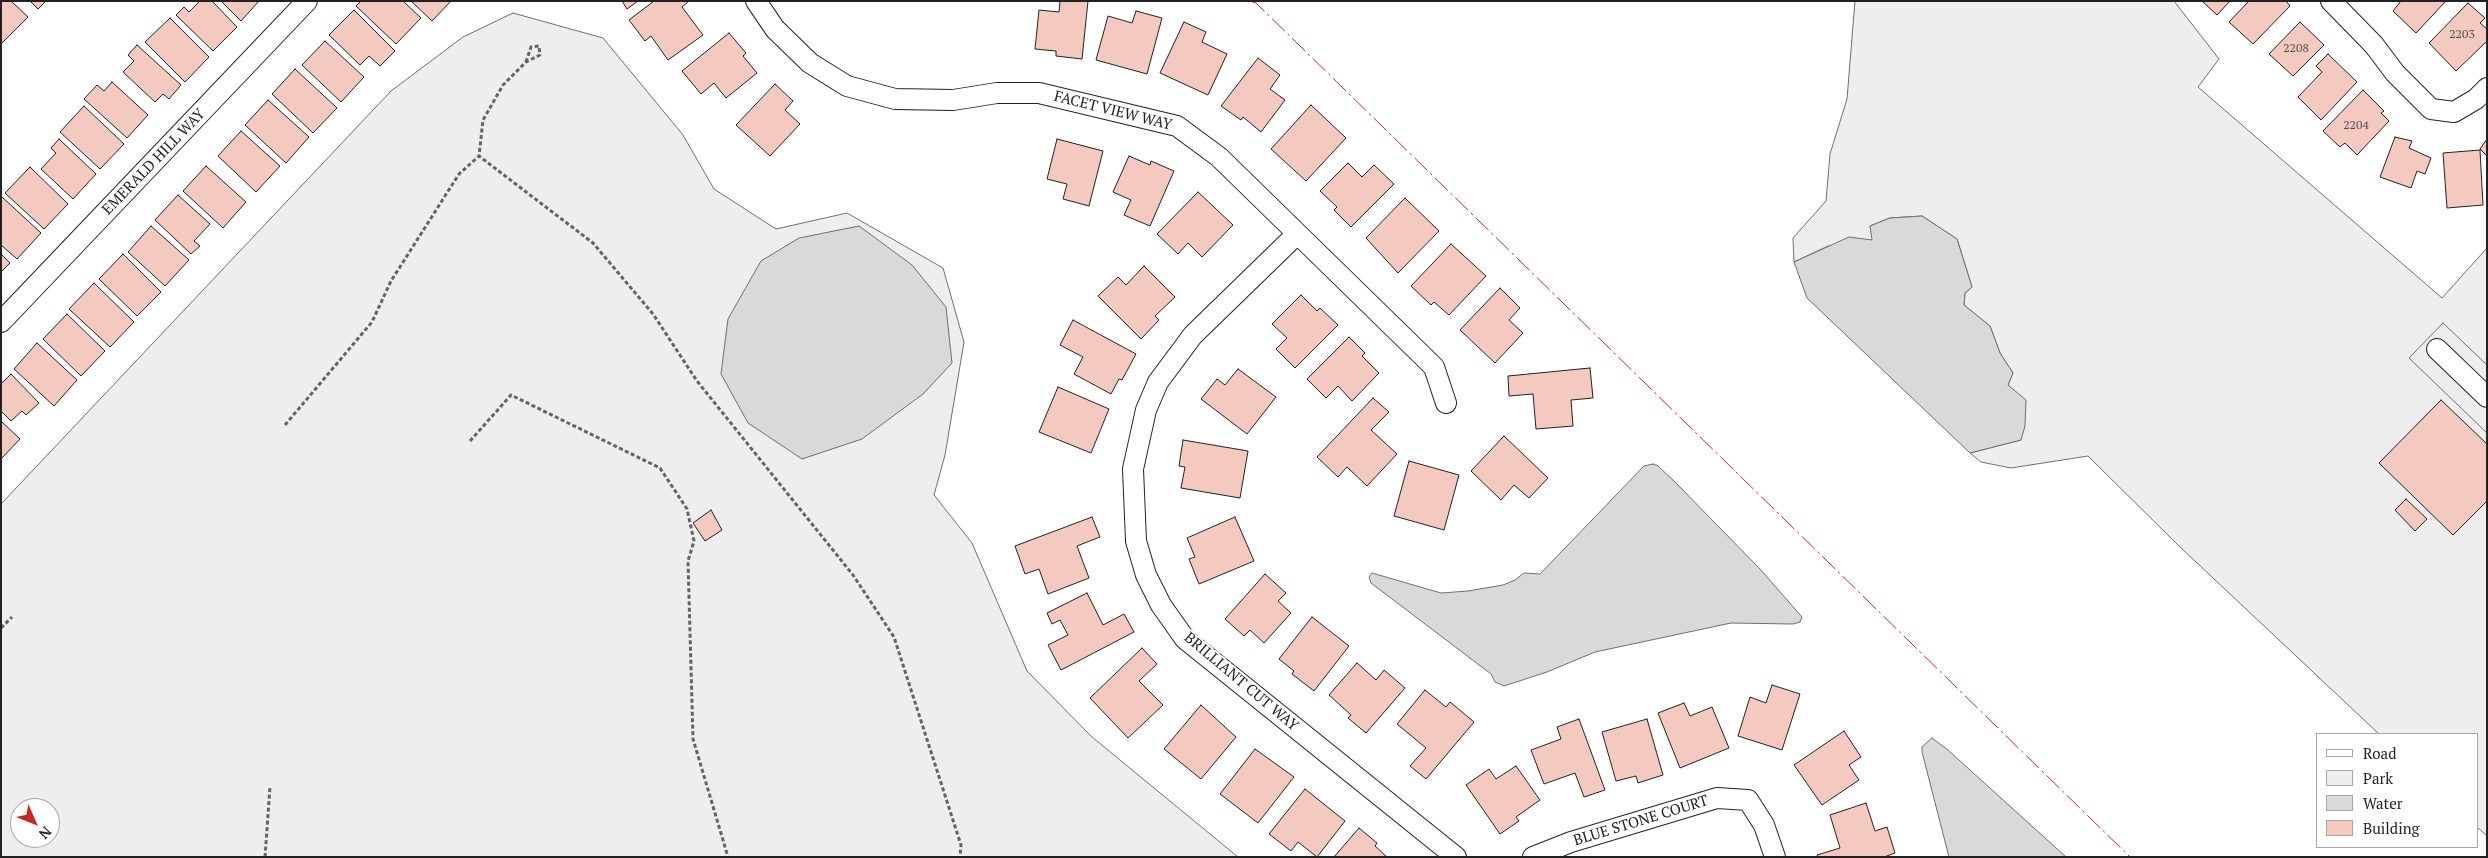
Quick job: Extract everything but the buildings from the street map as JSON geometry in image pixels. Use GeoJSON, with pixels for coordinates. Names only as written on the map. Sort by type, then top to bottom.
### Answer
{"type":"FeatureCollection","features":[{"type":"Feature","properties":{"kind":"street","name":"EMERALD HILL WAY"},"geometry":{"type":"LineString","coordinates":[[1,322],[306,1]]}},
{"type":"Feature","properties":{"kind":"street","name":"FACET VIEW WAY"},"geometry":{"type":"LineString","coordinates":[[756,1],[775,29],[810,64],[847,86],[895,100],[953,100],[997,93],[1039,93],[1125,112],[1177,126],[1219,157],[1434,367],[1446,403]]}},
{"type":"Feature","properties":{"kind":"street"},"geometry":{"type":"LineString","coordinates":[[2331,1],[2374,46],[2395,73],[2431,109],[2454,112],[2476,99],[2487,88]]}},
{"type":"Feature","properties":{"kind":"street","name":"BRILLIANT CUT WAY"},"geometry":{"type":"LineString","coordinates":[[1296,234],[1192,335],[1158,382],[1146,410],[1133,469],[1136,541],[1146,574],[1161,605],[1185,639],[1456,857]]}},
{"type":"Feature","properties":{"kind":"street"},"geometry":{"type":"LineString","coordinates":[[2437,348],[2487,397]]}},
{"type":"Feature","properties":{"kind":"street","name":"BLUE STONE COURT"},"geometry":{"type":"LineString","coordinates":[[1533,857],[1571,842],[1717,798],[1748,800],[1764,825],[1775,857]]}},
{"type":"Feature","properties":{"kind":"path"},"geometry":{"type":"LineString","coordinates":[[285,425],[372,322],[391,281],[459,174],[479,156],[483,120],[503,85],[526,62],[540,55],[539,46],[532,47],[526,62]]}},
{"type":"Feature","properties":{"kind":"path"},"geometry":{"type":"LineString","coordinates":[[479,156],[592,243],[653,314],[697,381],[854,575],[894,637],[961,845],[960,857]]}},
{"type":"Feature","properties":{"kind":"path"},"geometry":{"type":"LineString","coordinates":[[470,441],[511,395],[660,468],[687,509],[694,541],[688,561],[693,739],[728,857]]}},
{"type":"Feature","properties":{"kind":"path"},"geometry":{"type":"LineString","coordinates":[[1,628],[12,617]]}},
{"type":"Feature","properties":{"kind":"path"},"geometry":{"type":"LineString","coordinates":[[265,857],[270,787]]}},
{"type":"Feature","properties":{"kind":"green space"},"geometry":{"type":"Polygon","coordinates":[[[1855,1],[2174,1],[2219,59],[2198,87],[2442,298],[2487,248],[2487,836],[2478,828],[2478,733],[2378,733],[2179,546],[2088,456],[2011,468],[1981,462],[1970,453],[2021,440],[2008,385],[2013,373],[2000,353],[1990,326],[1964,305],[1965,293],[1972,287],[1957,239],[1922,216],[1890,218],[1870,226],[1873,240],[1828,246],[1794,262],[1793,238],[1826,201],[1830,154],[1847,99],[1855,1]]]}},
{"type":"Feature","properties":{"kind":"green space"},"geometry":{"type":"Polygon","coordinates":[[[513,13],[603,38],[683,135],[714,189],[776,229],[847,213],[943,268],[964,342],[945,455],[934,495],[972,543],[1027,671],[1092,737],[1238,857],[1,857],[1,504],[391,91],[463,37],[513,13]]]}},
{"type":"Feature","properties":{"kind":"shaded area"},"geometry":{"type":"Polygon","coordinates":[[[2443,323],[2487,365],[2487,433],[2409,358],[2443,323]]]}},
{"type":"Feature","properties":{"kind":"water"},"geometry":{"type":"Polygon","coordinates":[[[1922,216],[1957,239],[1972,287],[1965,293],[1964,305],[1990,326],[2000,353],[2013,373],[2008,385],[2026,400],[2025,426],[2021,440],[1970,453],[1807,298],[1794,262],[1849,237],[1872,240],[1870,226],[1890,218],[1922,216]]]}},
{"type":"Feature","properties":{"kind":"water"},"geometry":{"type":"Polygon","coordinates":[[[859,226],[912,265],[946,307],[952,363],[923,394],[862,439],[802,459],[748,423],[721,374],[728,319],[761,261],[799,238],[859,226]]]}},
{"type":"Feature","properties":{"kind":"water"},"geometry":{"type":"Polygon","coordinates":[[[1653,464],[1658,466],[1675,482],[1760,569],[1802,617],[1800,622],[1793,624],[1731,623],[1595,652],[1547,672],[1504,686],[1495,682],[1491,674],[1371,583],[1369,577],[1372,573],[1441,593],[1503,585],[1515,580],[1524,573],[1540,574],[1644,466],[1653,464]]]}},
{"type":"Feature","properties":{"kind":"water"},"geometry":{"type":"Polygon","coordinates":[[[1932,738],[1948,750],[2066,857],[1949,857],[1922,752],[1922,747],[1932,738]]]}},
{"type":"Feature","properties":{"kind":"power"},"geometry":{"type":"LineString","coordinates":[[1250,1],[1256,3],[2130,857]]}}]}
